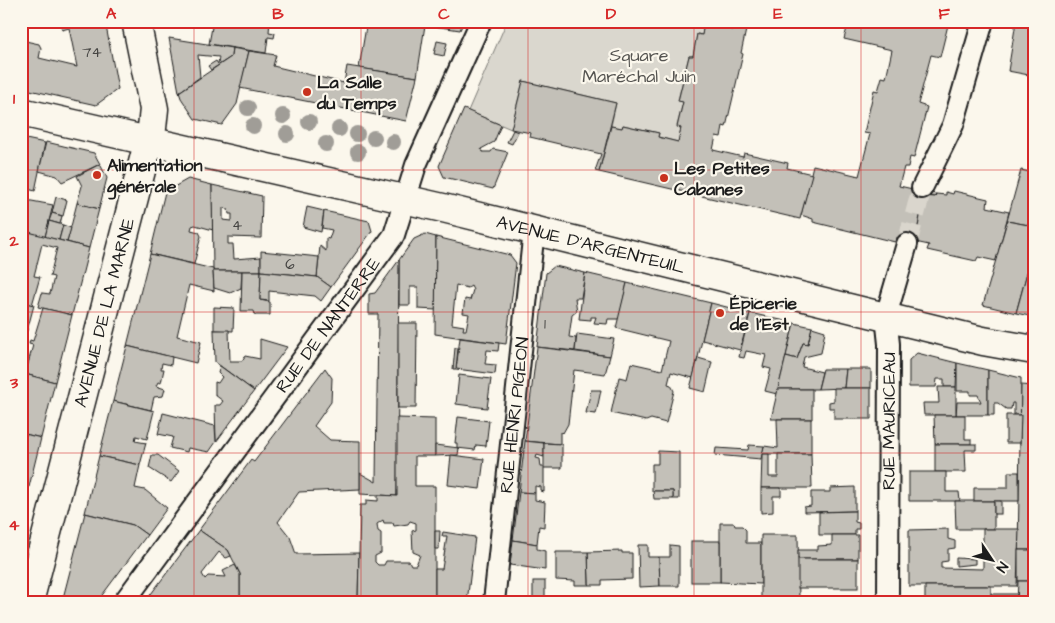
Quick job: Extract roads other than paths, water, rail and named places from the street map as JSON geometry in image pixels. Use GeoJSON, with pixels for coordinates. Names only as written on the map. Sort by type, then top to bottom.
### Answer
{"type":"FeatureCollection","features":[{"type":"Feature","properties":{"kind":"main road","name":"AVENUE DE LA MARNE"},"geometry":{"type":"LineString","coordinates":[[29,602],[148,140],[154,109],[136,21]]}},
{"type":"Feature","properties":{"kind":"main road","name":"AVENUE D'ARGENTEUIL"},"geometry":{"type":"LineString","coordinates":[[21,112],[534,230],[983,340],[1034,350]]}},
{"type":"Feature","properties":{"kind":"street","name":"RUE DE NANTERRE"},"geometry":{"type":"LineString","coordinates":[[124,602],[394,235],[416,166],[481,21]]}},
{"type":"Feature","properties":{"kind":"street"},"geometry":{"type":"LineString","coordinates":[[922,188],[953,126],[983,21]]}},
{"type":"Feature","properties":{"kind":"street","name":"RUE HENRI PIGEON"},"geometry":{"type":"LineString","coordinates":[[494,602],[534,230]]}},
{"type":"Feature","properties":{"kind":"street","name":"RUE MAURICEAU"},"geometry":{"type":"LineString","coordinates":[[888,602],[889,344],[886,316],[907,244]]}},
{"type":"Feature","properties":{"kind":"tunnel"},"geometry":{"type":"LineString","coordinates":[[907,244],[922,188]]}},
{"type":"Feature","properties":{"kind":"place","name":"La Salle du Temps"},"geometry":{"type":"Point","coordinates":[307,92]}},
{"type":"Feature","properties":{"kind":"place","name":"Alimentation générale"},"geometry":{"type":"Point","coordinates":[97,175]}},
{"type":"Feature","properties":{"kind":"place","name":"Les Petites Cabanes"},"geometry":{"type":"Point","coordinates":[664,178]}},
{"type":"Feature","properties":{"kind":"place","name":"Épicerie de l’Est"},"geometry":{"type":"Point","coordinates":[720,313]}},
{"type":"Feature","properties":{"kind":"park label","name":"Square Maréchal Juin"},"geometry":{"type":"Point","coordinates":[639,65]}}]}
